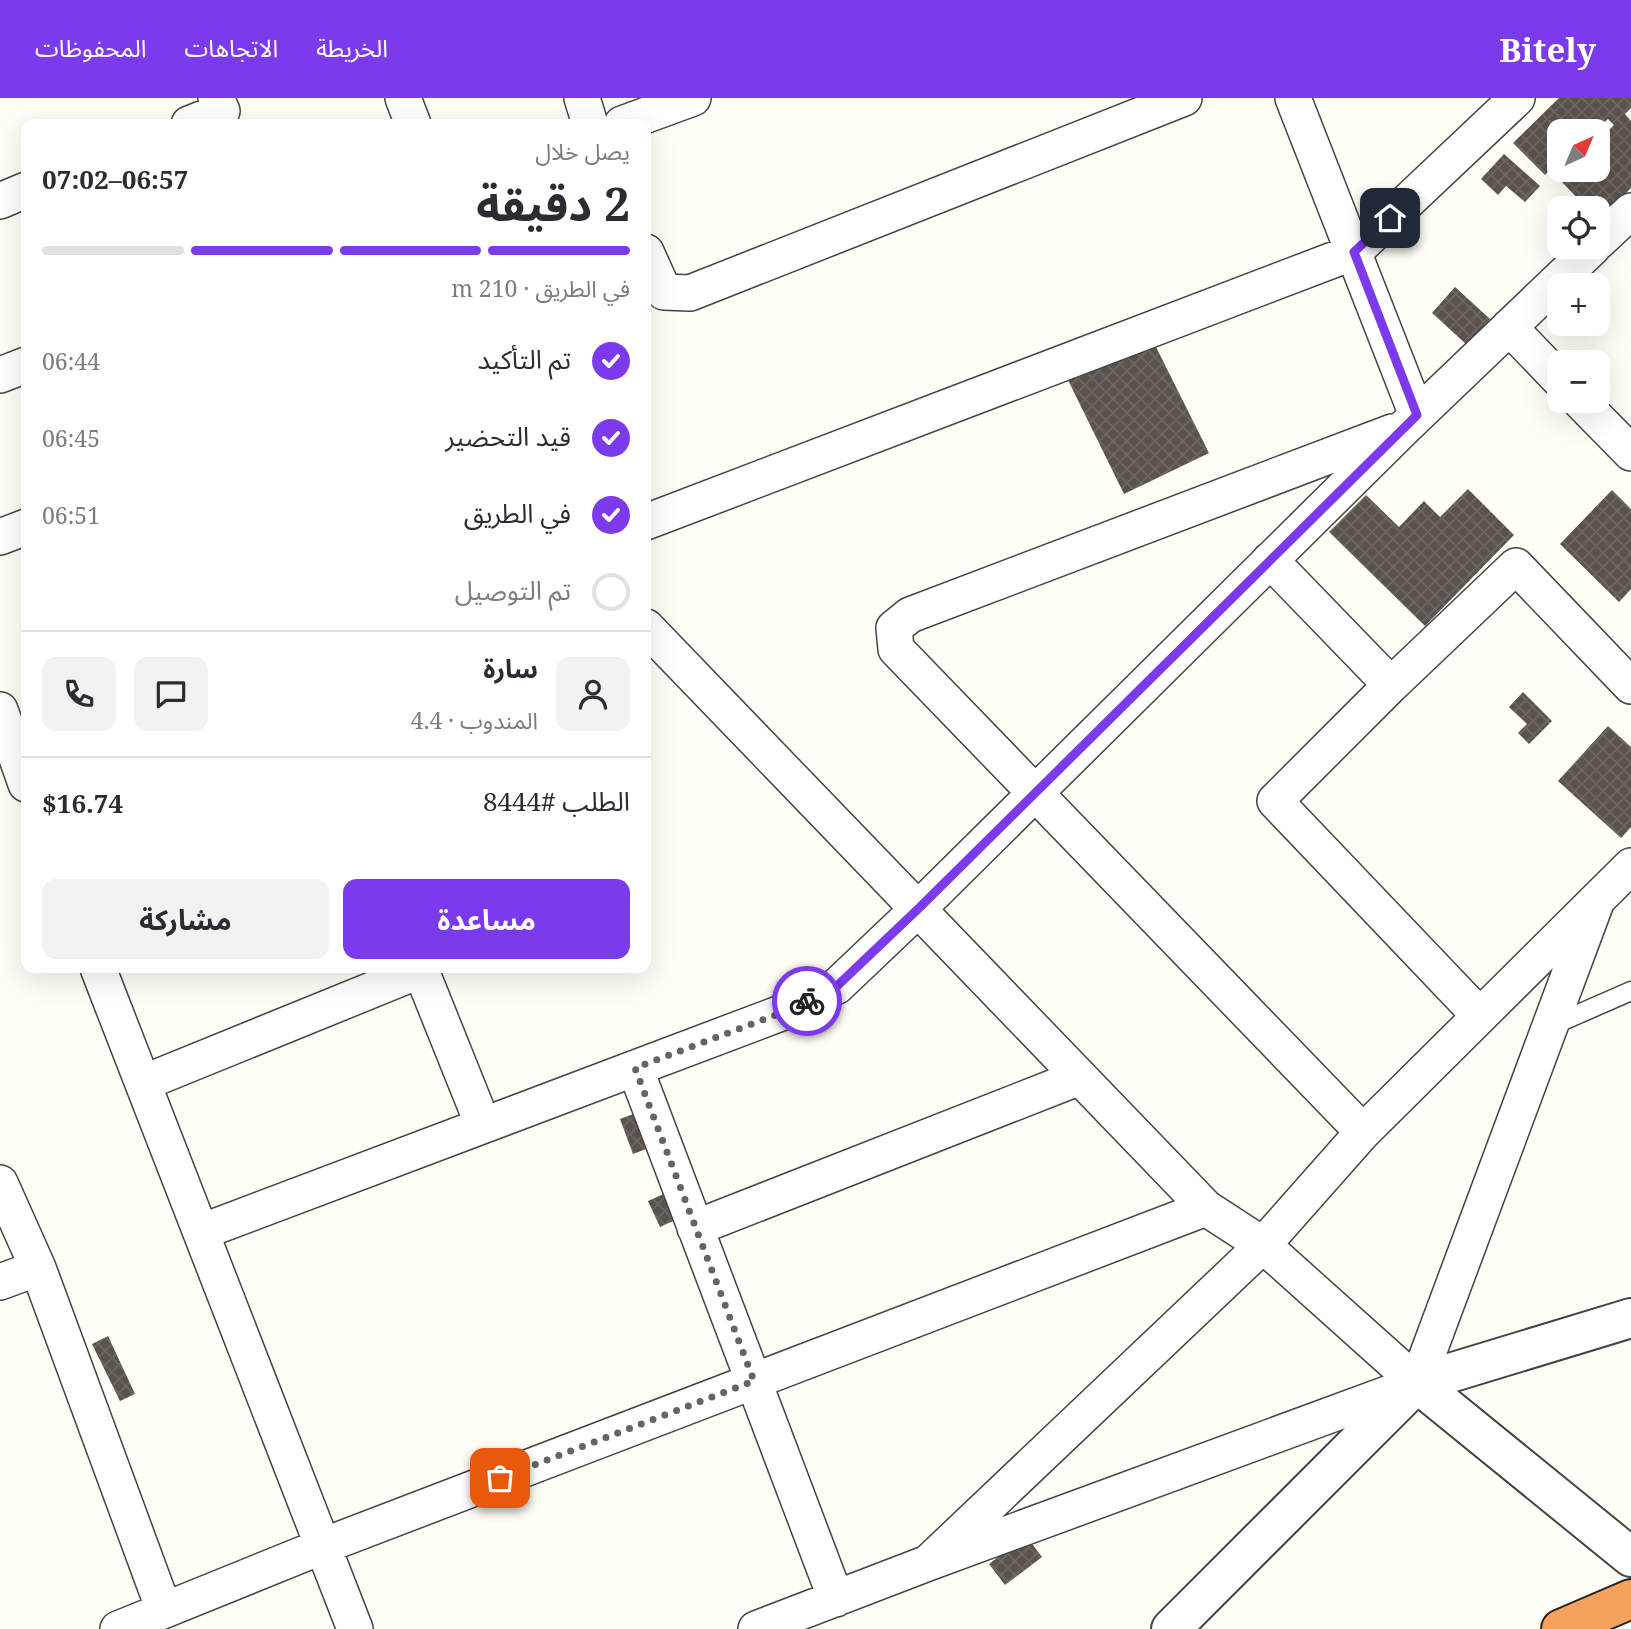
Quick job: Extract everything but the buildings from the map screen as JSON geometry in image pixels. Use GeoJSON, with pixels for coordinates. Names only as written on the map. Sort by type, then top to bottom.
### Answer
{"type":"FeatureCollection","features":[{"type":"Feature","properties":{"kind":"highway"},"geometry":{"type":"LineString","coordinates":[[1560,1629],[1631,1599]]}},
{"type":"Feature","properties":{"kind":"street"},"geometry":{"type":"LineString","coordinates":[[202,119],[222,111],[216,98]]}},
{"type":"Feature","properties":{"kind":"street"},"geometry":{"type":"LineString","coordinates":[[404,98],[411,119]]}},
{"type":"Feature","properties":{"kind":"street"},"geometry":{"type":"LineString","coordinates":[[582,98],[588,119]]}},
{"type":"Feature","properties":{"kind":"street"},"geometry":{"type":"LineString","coordinates":[[636,119],[694,98]]}},
{"type":"Feature","properties":{"kind":"street"},"geometry":{"type":"LineString","coordinates":[[651,263],[664,292],[690,293],[1184,98]]}},
{"type":"Feature","properties":{"kind":"street"},"geometry":{"type":"LineString","coordinates":[[1293,98],[1354,252],[1411,421]]}},
{"type":"Feature","properties":{"kind":"street"},"geometry":{"type":"LineString","coordinates":[[651,520],[1354,252],[1517,98]]}},
{"type":"Feature","properties":{"kind":"street"},"geometry":{"type":"LineString","coordinates":[[0,201],[21,192]]}},
{"type":"Feature","properties":{"kind":"street"},"geometry":{"type":"LineString","coordinates":[[1610,232],[1630,213]]}},
{"type":"Feature","properties":{"kind":"street"},"geometry":{"type":"LineString","coordinates":[[201,1232],[789,1010],[837,986],[1411,421],[1580,259]]}},
{"type":"Feature","properties":{"kind":"street"},"geometry":{"type":"LineString","coordinates":[[1509,327],[1547,367]]}},
{"type":"Feature","properties":{"kind":"street"},"geometry":{"type":"LineString","coordinates":[[0,375],[21,367]]}},
{"type":"Feature","properties":{"kind":"street"},"geometry":{"type":"LineString","coordinates":[[1592,413],[1631,453]]}},
{"type":"Feature","properties":{"kind":"street"},"geometry":{"type":"LineString","coordinates":[[1363,1132],[896,649],[894,628],[910,615],[1411,421]]}},
{"type":"Feature","properties":{"kind":"street"},"geometry":{"type":"LineString","coordinates":[[0,537],[21,529]]}},
{"type":"Feature","properties":{"kind":"street"},"geometry":{"type":"LineString","coordinates":[[1270,560],[1391,685]]}},
{"type":"Feature","properties":{"kind":"street"},"geometry":{"type":"LineString","coordinates":[[1479,1016],[1275,801],[1516,566],[1631,686]]}},
{"type":"Feature","properties":{"kind":"street"},"geometry":{"type":"LineString","coordinates":[[651,632],[1206,1208],[1263,1245],[1417,1382],[1631,1557]]}},
{"type":"Feature","properties":{"kind":"street"},"geometry":{"type":"LineString","coordinates":[[0,710],[17,767]]}},
{"type":"Feature","properties":{"kind":"street"},"geometry":{"type":"LineString","coordinates":[[928,1563],[1263,1245],[1363,1132],[1631,866]]}},
{"type":"Feature","properties":{"kind":"street"},"geometry":{"type":"LineString","coordinates":[[1171,1629],[1417,1382],[1597,900]]}},
{"type":"Feature","properties":{"kind":"street"},"geometry":{"type":"LineString","coordinates":[[100,973],[355,1629]]}},
{"type":"Feature","properties":{"kind":"street"},"geometry":{"type":"LineString","coordinates":[[143,1083],[411,973]]}},
{"type":"Feature","properties":{"kind":"street"},"geometry":{"type":"LineString","coordinates":[[423,973],[482,1125]]}},
{"type":"Feature","properties":{"kind":"street"},"geometry":{"type":"LineString","coordinates":[[635,1068],[836,1598]]}},
{"type":"Feature","properties":{"kind":"street"},"geometry":{"type":"LineString","coordinates":[[695,1228],[1080,1077]]}},
{"type":"Feature","properties":{"kind":"street"},"geometry":{"type":"LineString","coordinates":[[0,1183],[38,1268],[164,1610]]}},
{"type":"Feature","properties":{"kind":"street"},"geometry":{"type":"LineString","coordinates":[[118,1629],[323,1546],[1206,1208]]}},
{"type":"Feature","properties":{"kind":"street"},"geometry":{"type":"LineString","coordinates":[[0,1282],[38,1268]]}},
{"type":"Feature","properties":{"kind":"street"},"geometry":{"type":"LineString","coordinates":[[756,1629],[1417,1382],[1631,1318]]}},
{"type":"Feature","properties":{"kind":"lane"},"geometry":{"type":"LineString","coordinates":[[1550,1026],[1631,991]]}},
{"type":"Feature","properties":{"kind":"way so far"},"geometry":{"type":"LineString","coordinates":[[500,1478],[754,1381],[635,1068],[807,1001]]}},
{"type":"Feature","properties":{"kind":"route"},"geometry":{"type":"LineString","coordinates":[[807,1001],[837,986],[918,909],[1417,415],[1354,252],[1390,218]]}}]}
